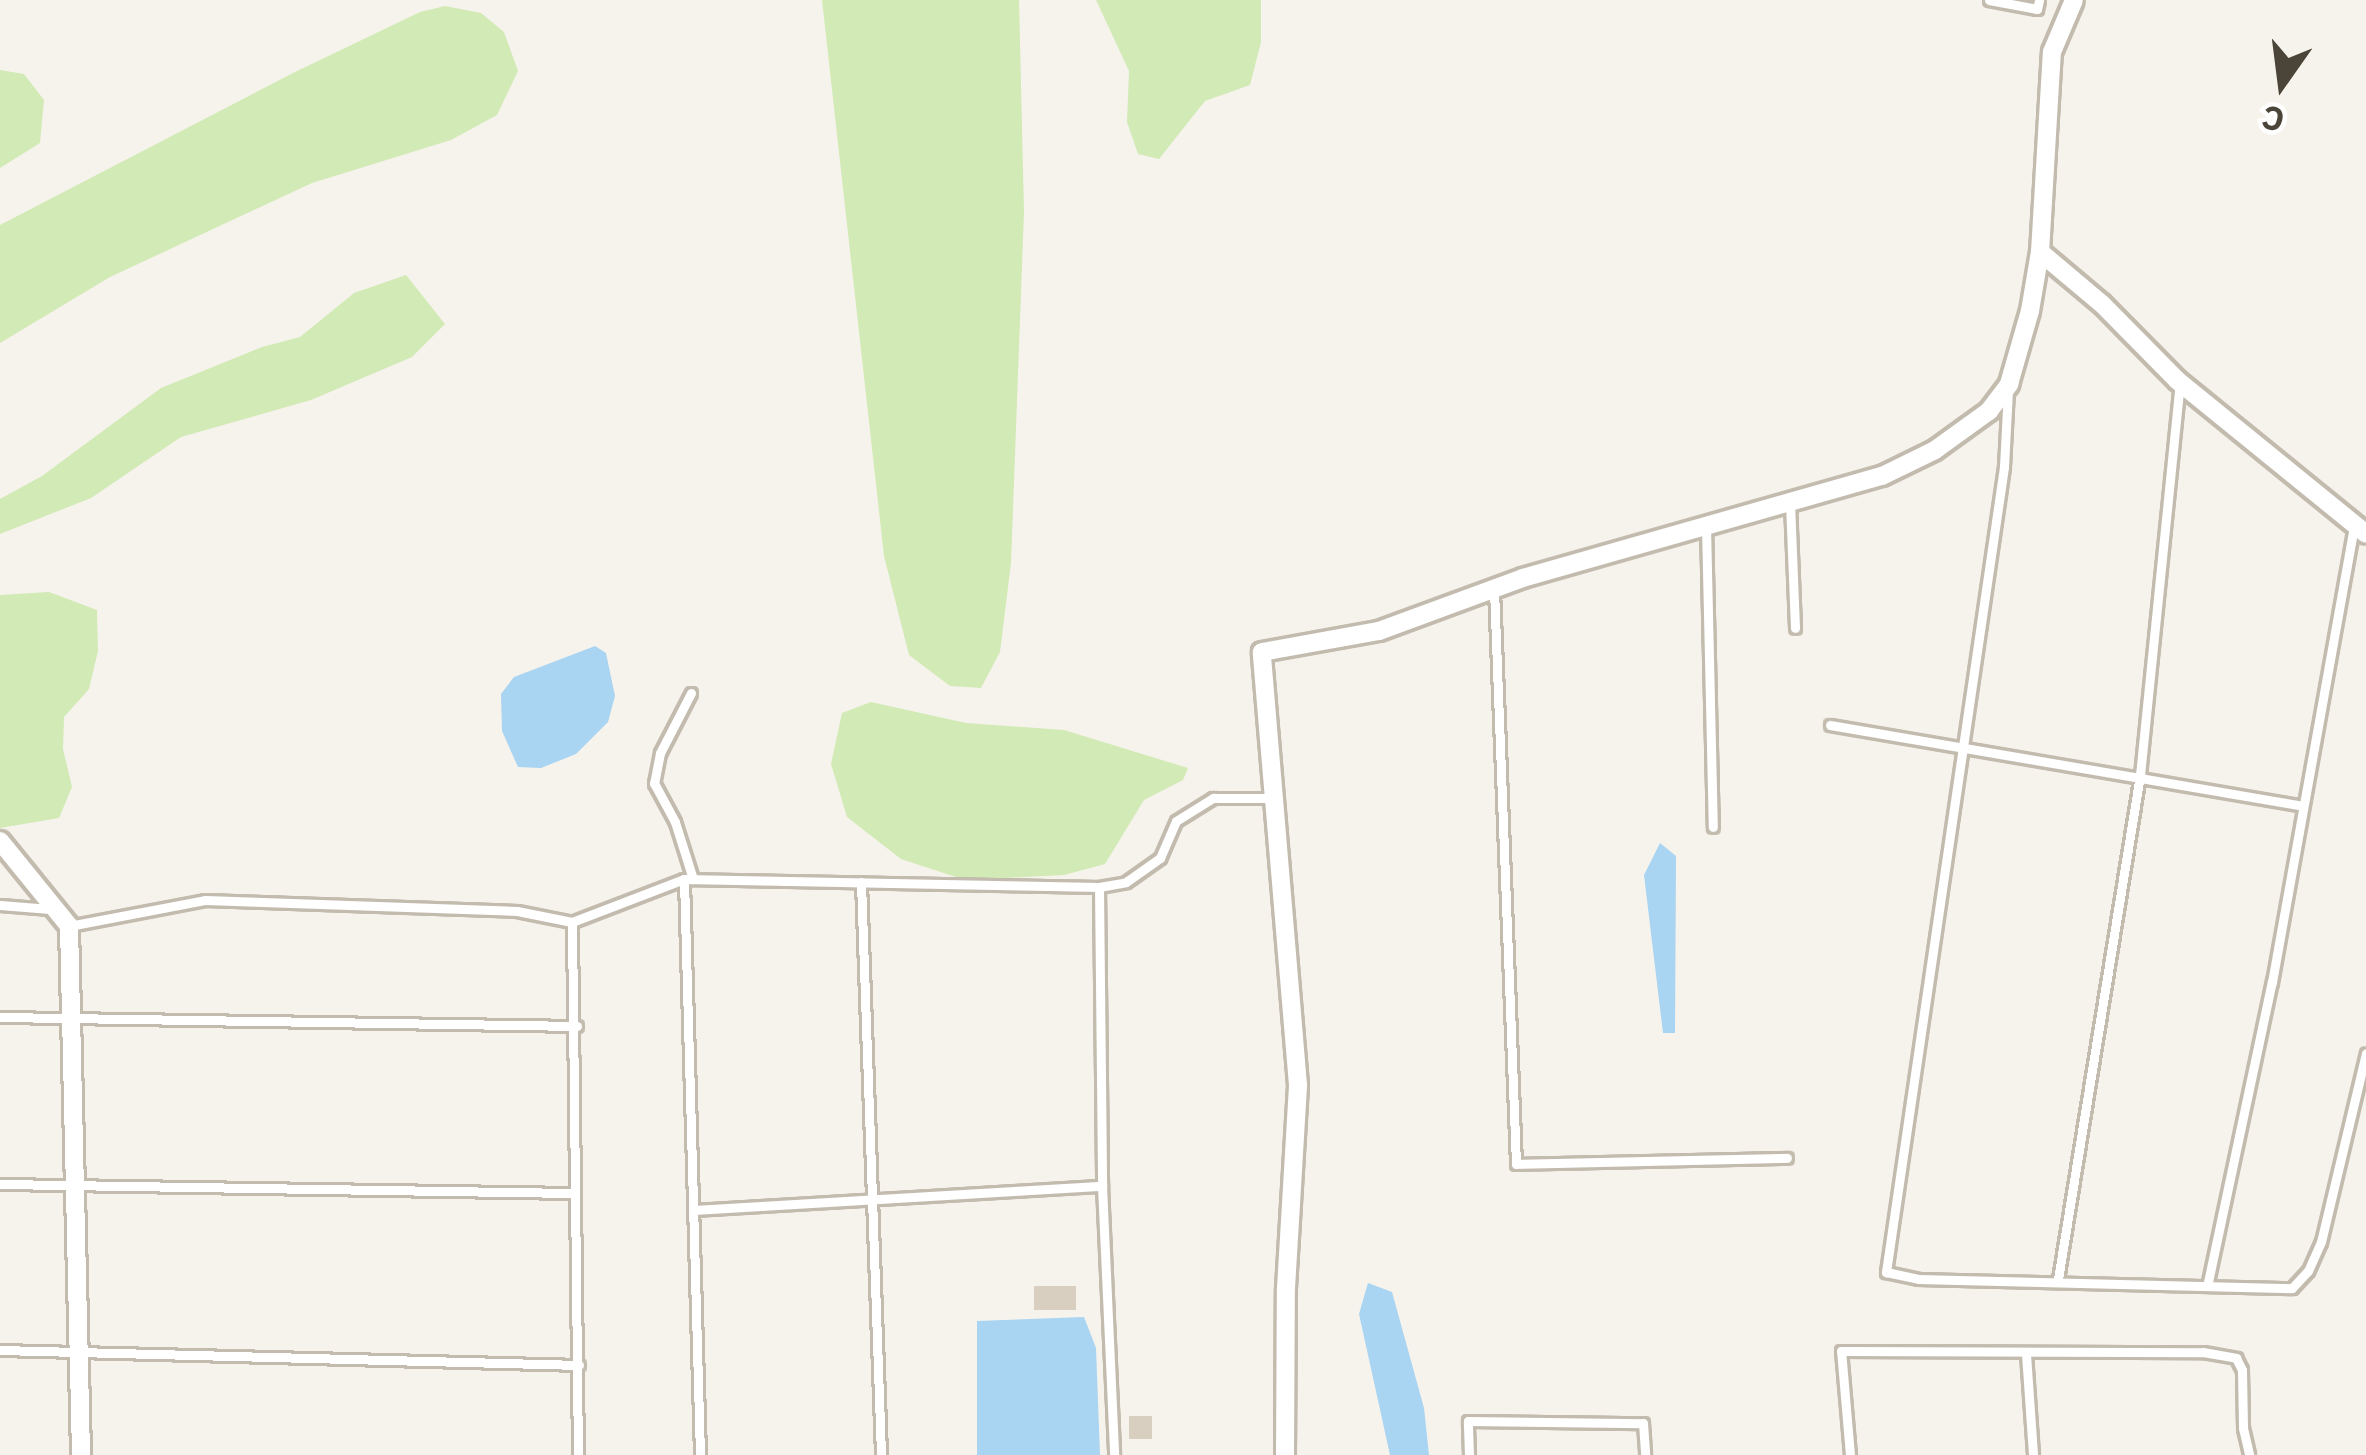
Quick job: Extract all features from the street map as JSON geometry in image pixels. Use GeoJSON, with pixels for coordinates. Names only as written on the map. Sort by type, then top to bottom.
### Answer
{"type":"FeatureCollection","features":[{"type":"Feature","properties":{"kind":"street"},"geometry":{"type":"LineString","coordinates":[[1285,1455],[1286,1288],[1298,1084],[1262,652],[1378,632],[1494,589],[1882,476],[1935,449],[1989,411],[2009,385],[2040,252],[2052,52],[2074,0]]}},
{"type":"Feature","properties":{"kind":"street"},"geometry":{"type":"LineString","coordinates":[[2040,252],[2102,304],[2180,382],[2361,529]]}},
{"type":"Feature","properties":{"kind":"street"},"geometry":{"type":"LineString","coordinates":[[0,842],[69,926],[81,1455]]}},
{"type":"Feature","properties":{"kind":"lane"},"geometry":{"type":"LineString","coordinates":[[1989,0],[2037,10],[2039,0]]}},
{"type":"Feature","properties":{"kind":"lane"},"geometry":{"type":"LineString","coordinates":[[2058,1279],[2140,775],[2180,382]]}},
{"type":"Feature","properties":{"kind":"lane"},"geometry":{"type":"LineString","coordinates":[[2009,385],[2004,467],[1886,1272],[1918,1279],[2208,1282],[2292,1288],[2308,1271],[2321,1242],[2366,1054]]}},
{"type":"Feature","properties":{"kind":"lane"},"geometry":{"type":"LineString","coordinates":[[1790,502],[1795,628]]}},
{"type":"Feature","properties":{"kind":"lane"},"geometry":{"type":"LineString","coordinates":[[1706,526],[1713,827]]}},
{"type":"Feature","properties":{"kind":"lane"},"geometry":{"type":"LineString","coordinates":[[2208,1282],[2361,529]]}},
{"type":"Feature","properties":{"kind":"lane"},"geometry":{"type":"LineString","coordinates":[[1494,589],[1516,1164],[1787,1158]]}},
{"type":"Feature","properties":{"kind":"lane"},"geometry":{"type":"LineString","coordinates":[[691,693],[660,753],[654,783],[675,823],[689,879],[700,1455]]}},
{"type":"Feature","properties":{"kind":"lane"},"geometry":{"type":"LineString","coordinates":[[1830,725],[2303,806]]}},
{"type":"Feature","properties":{"kind":"lane"},"geometry":{"type":"LineString","coordinates":[[69,926],[205,901],[517,910],[572,922],[689,879],[1100,887],[1126,882],[1160,857],[1176,821],[1214,799],[1277,798]]}},
{"type":"Feature","properties":{"kind":"lane"},"geometry":{"type":"LineString","coordinates":[[861,881],[880,1455]]}},
{"type":"Feature","properties":{"kind":"lane"},"geometry":{"type":"LineString","coordinates":[[1100,887],[1102,1186],[1114,1455]]}},
{"type":"Feature","properties":{"kind":"lane"},"geometry":{"type":"LineString","coordinates":[[0,905],[56,909]]}},
{"type":"Feature","properties":{"kind":"lane"},"geometry":{"type":"LineString","coordinates":[[572,922],[577,1026],[572,1193],[578,1455]]}},
{"type":"Feature","properties":{"kind":"lane"},"geometry":{"type":"LineString","coordinates":[[0,1017],[577,1026]]}},
{"type":"Feature","properties":{"kind":"lane"},"geometry":{"type":"LineString","coordinates":[[0,1184],[572,1193]]}},
{"type":"Feature","properties":{"kind":"lane"},"geometry":{"type":"LineString","coordinates":[[694,1210],[1102,1186]]}},
{"type":"Feature","properties":{"kind":"lane"},"geometry":{"type":"LineString","coordinates":[[0,1350],[579,1365]]}},
{"type":"Feature","properties":{"kind":"lane"},"geometry":{"type":"LineString","coordinates":[[1850,1455],[1841,1352],[2203,1352],[2236,1358],[2242,1370],[2242,1428],[2249,1455]]}},
{"type":"Feature","properties":{"kind":"lane"},"geometry":{"type":"LineString","coordinates":[[2026,1354],[2033,1455]]}},
{"type":"Feature","properties":{"kind":"lane"},"geometry":{"type":"LineString","coordinates":[[1468,1455],[1468,1421],[1643,1423],[1645,1455]]}},
{"type":"Feature","properties":{"kind":"green space"},"geometry":{"type":"Polygon","coordinates":[[[822,0],[1019,0],[1024,212],[1011,563],[1000,652],[981,688],[950,686],[909,655],[884,556],[822,0]]]}},
{"type":"Feature","properties":{"kind":"green space"},"geometry":{"type":"Polygon","coordinates":[[[1096,0],[1261,0],[1261,42],[1250,85],[1205,101],[1159,159],[1138,154],[1127,122],[1129,71],[1096,0]]]}},
{"type":"Feature","properties":{"kind":"green space"},"geometry":{"type":"Polygon","coordinates":[[[445,6],[481,13],[504,32],[518,71],[497,115],[451,140],[312,183],[110,277],[0,343],[0,225],[293,73],[420,12],[445,6]]]}},
{"type":"Feature","properties":{"kind":"green space"},"geometry":{"type":"Polygon","coordinates":[[[0,70],[24,74],[44,100],[40,143],[0,168],[0,70]]]}},
{"type":"Feature","properties":{"kind":"green space"},"geometry":{"type":"Polygon","coordinates":[[[406,275],[445,324],[412,357],[311,400],[181,437],[91,498],[0,534],[0,499],[42,476],[161,388],[262,347],[300,337],[354,293],[406,275]]]}},
{"type":"Feature","properties":{"kind":"green space"},"geometry":{"type":"Polygon","coordinates":[[[49,592],[97,610],[98,651],[89,689],[64,717],[63,749],[72,787],[59,818],[0,828],[0,595],[49,592]]]}},
{"type":"Feature","properties":{"kind":"green space"},"geometry":{"type":"Polygon","coordinates":[[[871,702],[966,723],[1064,730],[1188,768],[1183,780],[1144,800],[1105,864],[1064,875],[965,880],[901,859],[847,817],[831,764],[842,713],[871,702]]]}},
{"type":"Feature","properties":{"kind":"water"},"geometry":{"type":"Polygon","coordinates":[[[595,646],[606,653],[615,696],[608,722],[576,754],[541,768],[518,767],[502,731],[501,694],[514,677],[595,646]]]}},
{"type":"Feature","properties":{"kind":"water"},"geometry":{"type":"Polygon","coordinates":[[[1660,843],[1676,856],[1675,1033],[1663,1033],[1644,875],[1660,843]]]}},
{"type":"Feature","properties":{"kind":"water"},"geometry":{"type":"Polygon","coordinates":[[[1368,1283],[1392,1292],[1424,1408],[1429,1455],[1390,1455],[1359,1314],[1368,1283]]]}},
{"type":"Feature","properties":{"kind":"water"},"geometry":{"type":"Polygon","coordinates":[[[1084,1317],[1096,1348],[1100,1455],[977,1455],[977,1321],[1084,1317]]]}},
{"type":"Feature","properties":{"kind":"building"},"geometry":{"type":"Polygon","coordinates":[[[1034,1286],[1076,1286],[1076,1310],[1034,1310],[1034,1286]]]}},
{"type":"Feature","properties":{"kind":"building"},"geometry":{"type":"Polygon","coordinates":[[[1129,1416],[1152,1416],[1152,1439],[1129,1439],[1129,1416]]]}}]}
